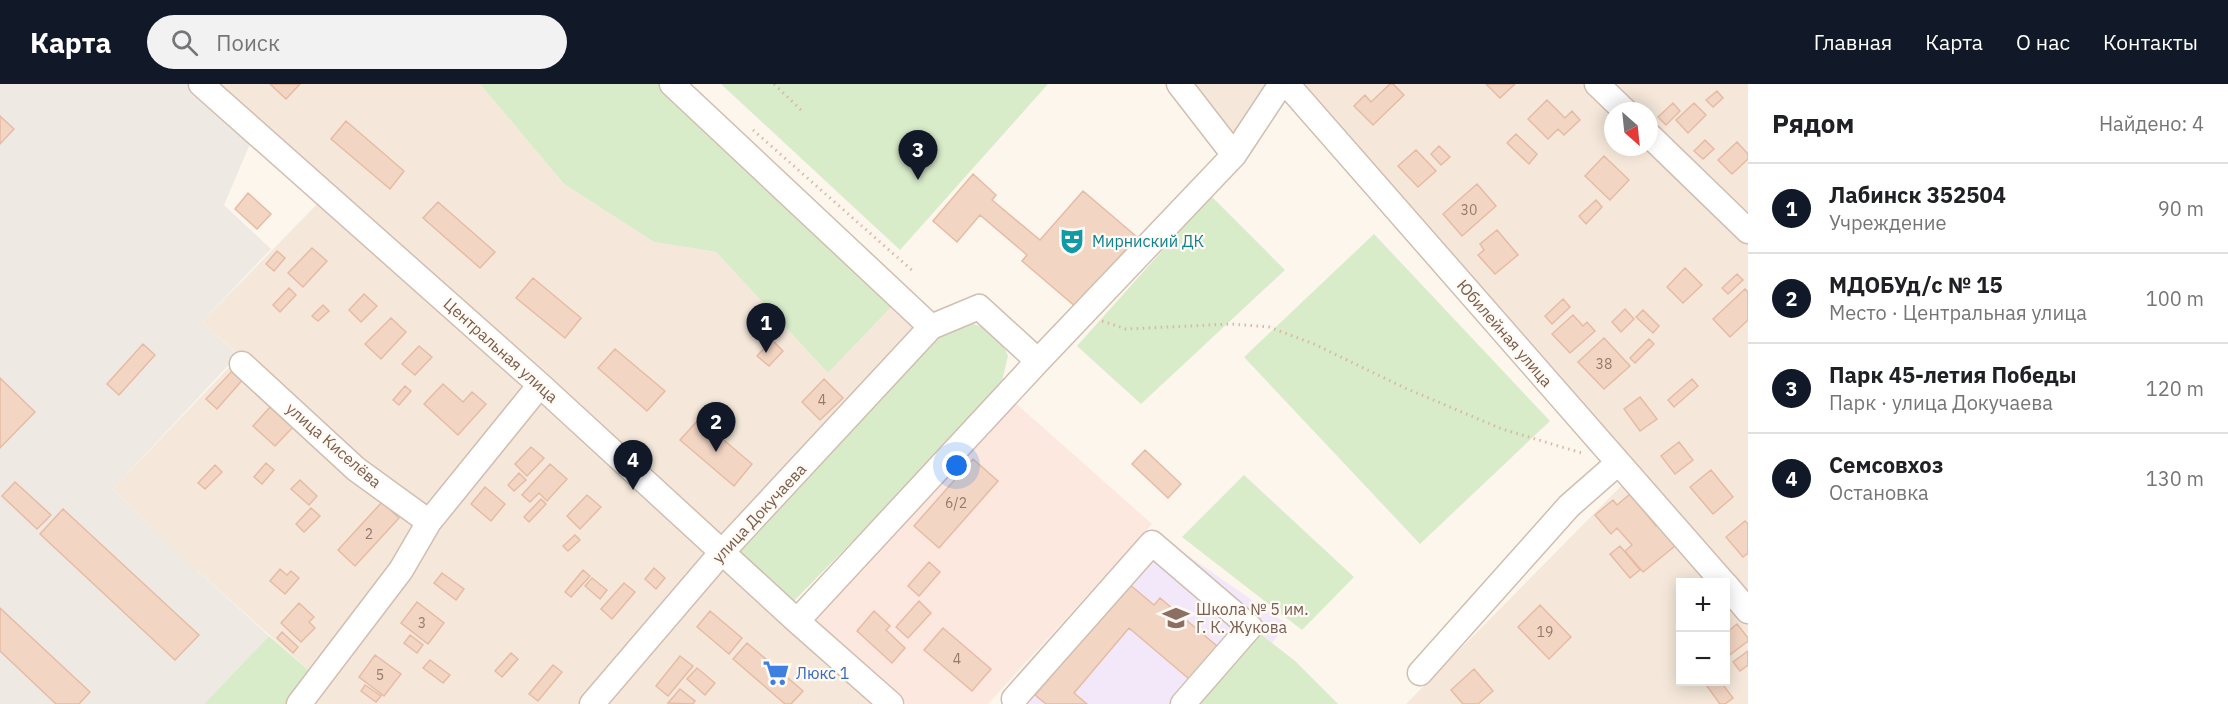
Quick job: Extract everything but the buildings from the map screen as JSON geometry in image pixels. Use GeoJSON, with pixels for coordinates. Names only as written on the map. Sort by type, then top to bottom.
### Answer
{"type":"FeatureCollection","features":[{"type":"Feature","properties":{"kind":"street","name":"Центральная улица"},"geometry":{"type":"LineString","coordinates":[[201,84],[540,385],[796,621],[891,704]]}},
{"type":"Feature","properties":{"kind":"street"},"geometry":{"type":"LineString","coordinates":[[672,84],[931,327],[979,307],[1038,361]]}},
{"type":"Feature","properties":{"kind":"street"},"geometry":{"type":"LineString","coordinates":[[1179,84],[1234,155]]}},
{"type":"Feature","properties":{"kind":"street"},"geometry":{"type":"LineString","coordinates":[[796,621],[1234,155],[1281,84]]}},
{"type":"Feature","properties":{"kind":"street","name":"Юбилейная улица"},"geometry":{"type":"LineString","coordinates":[[1287,84],[1719,578]]}},
{"type":"Feature","properties":{"kind":"street"},"geometry":{"type":"LineString","coordinates":[[1597,84],[1616,102]]}},
{"type":"Feature","properties":{"kind":"street"},"geometry":{"type":"LineString","coordinates":[[1658,144],[1748,231]]}},
{"type":"Feature","properties":{"kind":"street","name":"улица Докучаева"},"geometry":{"type":"LineString","coordinates":[[592,704],[722,552],[931,327]]}},
{"type":"Feature","properties":{"kind":"street","name":"улица Киселёва"},"geometry":{"type":"LineString","coordinates":[[242,364],[356,468],[429,522]]}},
{"type":"Feature","properties":{"kind":"street"},"geometry":{"type":"LineString","coordinates":[[299,704],[401,570],[429,522],[540,385]]}},
{"type":"Feature","properties":{"kind":"street"},"geometry":{"type":"LineString","coordinates":[[1420,673],[1569,506],[1616,460]]}},
{"type":"Feature","properties":{"kind":"street"},"geometry":{"type":"LineString","coordinates":[[1013,701],[1152,543],[1250,627],[1184,704]]}},
{"type":"Feature","properties":{"kind":"street","name":"Юбилейная улица"},"geometry":{"type":"LineString","coordinates":[[1730,591],[1748,611]]}},
{"type":"Feature","properties":{"kind":"path"},"geometry":{"type":"LineString","coordinates":[[774,84],[802,111]]}},
{"type":"Feature","properties":{"kind":"path"},"geometry":{"type":"LineString","coordinates":[[745,123],[914,272]]}},
{"type":"Feature","properties":{"kind":"path"},"geometry":{"type":"LineString","coordinates":[[1084,314],[1126,329],[1232,324],[1269,327],[1314,344],[1405,388],[1502,429],[1598,458],[1616,460]]}},
{"type":"Feature","properties":{"kind":"shaded area"},"geometry":{"type":"Polygon","coordinates":[[[0,84],[189,84],[253,137],[224,205],[271,249],[202,322],[238,355],[113,489],[269,636],[204,704],[0,704],[0,84]]]}},
{"type":"Feature","properties":{"kind":"shaded area"},"geometry":{"type":"Polygon","coordinates":[[[215,84],[480,84],[564,184],[654,242],[716,252],[828,373],[897,301],[921,324],[723,544],[215,84]]]}},
{"type":"Feature","properties":{"kind":"shaded area"},"geometry":{"type":"Polygon","coordinates":[[[1188,84],[1271,84],[1233,143],[1188,84]]]}},
{"type":"Feature","properties":{"kind":"shaded area"},"geometry":{"type":"Polygon","coordinates":[[[1295,84],[1588,84],[1605,102],[1604,156],[1658,155],[1748,239],[1748,602],[1730,581],[1730,578],[1727,578],[1295,84]]]}},
{"type":"Feature","properties":{"kind":"shaded area"},"geometry":{"type":"Polygon","coordinates":[[[1608,84],[1748,84],[1748,221],[1658,133],[1658,102],[1627,102],[1608,84]]]}},
{"type":"Feature","properties":{"kind":"shaded area"},"geometry":{"type":"Polygon","coordinates":[[[322,199],[530,385],[425,513],[359,464],[202,322],[322,199]]]}},
{"type":"Feature","properties":{"kind":"shaded area"},"geometry":{"type":"Polygon","coordinates":[[[233,363],[421,524],[314,675],[188,562],[113,489],[233,363]]]}},
{"type":"Feature","properties":{"kind":"shaded area"},"geometry":{"type":"Polygon","coordinates":[[[539,395],[711,556],[582,704],[305,704],[433,526],[539,395]]]}},
{"type":"Feature","properties":{"kind":"shaded area"},"geometry":{"type":"Polygon","coordinates":[[[1012,400],[1152,524],[988,704],[907,704],[811,617],[1012,400]]]}},
{"type":"Feature","properties":{"kind":"shaded area"},"geometry":{"type":"Polygon","coordinates":[[[1628,479],[1714,578],[1676,578],[1676,686],[1730,686],[1730,597],[1748,619],[1748,704],[1406,704],[1628,479]]]}},
{"type":"Feature","properties":{"kind":"shaded area","name":"Школа № 5 им. Г. К. Жукова"},"geometry":{"type":"Polygon","coordinates":[[[1151,530],[1287,624],[1272,643],[1295,661],[1338,704],[1020,704],[1064,630],[1151,530]]]}},
{"type":"Feature","properties":{"kind":"shaded area"},"geometry":{"type":"Polygon","coordinates":[[[722,566],[877,704],[604,704],[722,566]]]}},
{"type":"Feature","properties":{"kind":"green space"},"geometry":{"type":"Polygon","coordinates":[[[480,84],[664,84],[897,301],[828,373],[716,252],[654,242],[564,184],[480,84]]]}},
{"type":"Feature","properties":{"kind":"green space"},"geometry":{"type":"Polygon","coordinates":[[[721,84],[1048,84],[900,250],[721,84]]]}},
{"type":"Feature","properties":{"kind":"green space"},"geometry":{"type":"Polygon","coordinates":[[[1211,196],[1285,270],[1141,404],[1077,346],[1211,196]]]}},
{"type":"Feature","properties":{"kind":"green space"},"geometry":{"type":"Polygon","coordinates":[[[1374,234],[1550,421],[1420,544],[1244,357],[1374,234]]]}},
{"type":"Feature","properties":{"kind":"green space"},"geometry":{"type":"Polygon","coordinates":[[[973,324],[986,328],[1000,338],[1008,356],[1002,381],[921,471],[794,601],[768,577],[733,551],[944,332],[973,324]]]}},
{"type":"Feature","properties":{"kind":"green space"},"geometry":{"type":"Polygon","coordinates":[[[1244,475],[1354,577],[1302,630],[1182,537],[1244,475]]]}},
{"type":"Feature","properties":{"kind":"green space"},"geometry":{"type":"Polygon","coordinates":[[[1254,629],[1295,661],[1338,704],[1191,704],[1254,629]]]}},
{"type":"Feature","properties":{"kind":"green space"},"geometry":{"type":"Polygon","coordinates":[[[269,636],[314,675],[291,704],[204,704],[269,636]]]}},
{"type":"Feature","properties":{"kind":"place","name":"Парк 45-летия Победы"},"geometry":{"type":"Point","coordinates":[918,180]}},
{"type":"Feature","properties":{"kind":"place","name":"Мирниский ДК"},"geometry":{"type":"Point","coordinates":[1072,241]}},
{"type":"Feature","properties":{"kind":"place","name":"Лабинск 352504"},"geometry":{"type":"Point","coordinates":[766,353]}},
{"type":"Feature","properties":{"kind":"place","name":"МДОБУд/с № 15"},"geometry":{"type":"Point","coordinates":[716,452]}},
{"type":"Feature","properties":{"kind":"place","name":"Семсовхоз"},"geometry":{"type":"Point","coordinates":[633,490]}},
{"type":"Feature","properties":{"kind":"place","name":"Школа № 5 им. Г. К. Жукова"},"geometry":{"type":"Point","coordinates":[1176,618]}},
{"type":"Feature","properties":{"kind":"place","name":"Люкс 1"},"geometry":{"type":"Point","coordinates":[776,673]}}]}
